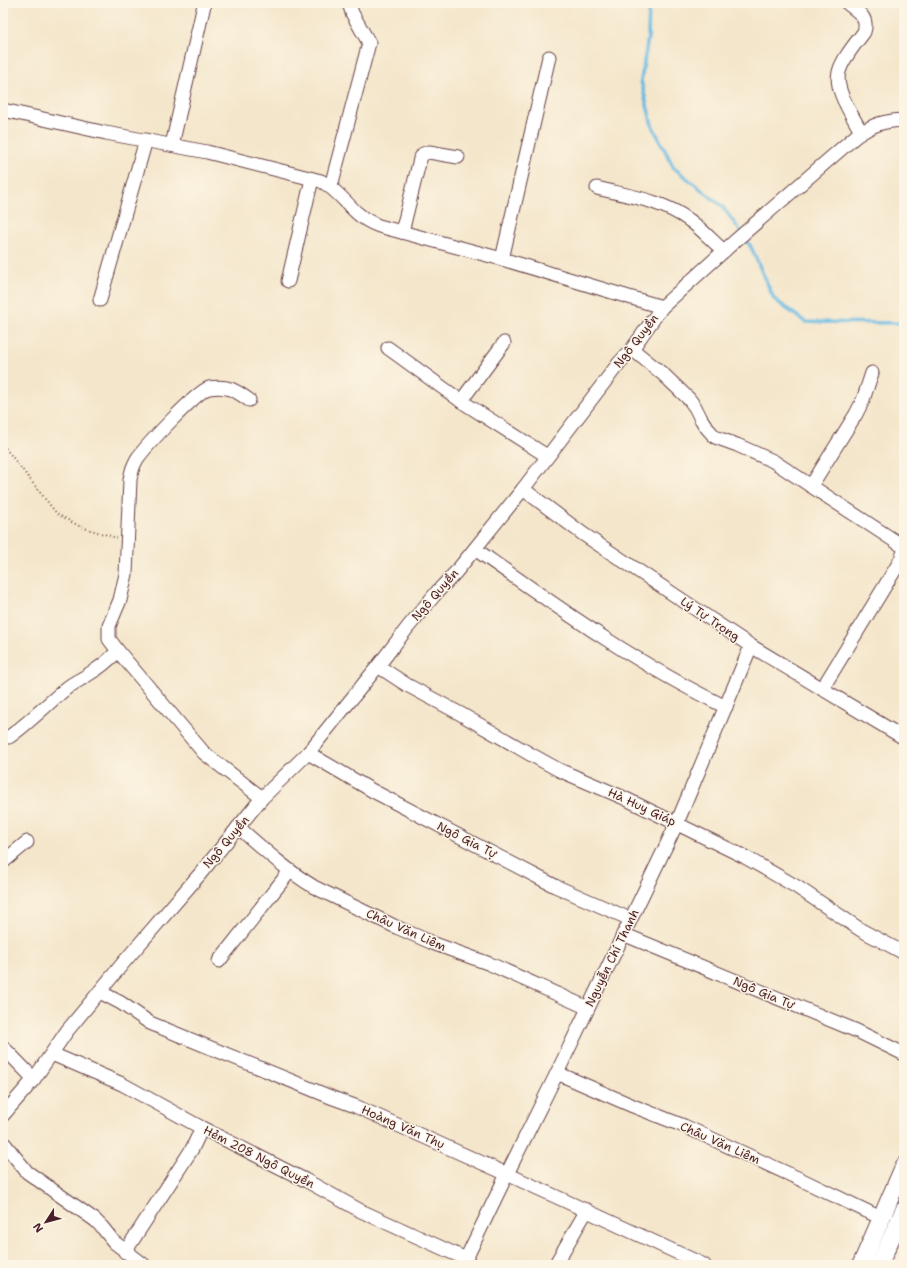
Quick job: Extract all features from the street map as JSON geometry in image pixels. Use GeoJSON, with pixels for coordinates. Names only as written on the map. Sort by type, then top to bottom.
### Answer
{"type":"FeatureCollection","features":[{"type":"Feature","properties":{"kind":"main road"},"geometry":{"type":"LineString","coordinates":[[861,1265],[904,1166]]}},
{"type":"Feature","properties":{"kind":"main road"},"geometry":{"type":"LineString","coordinates":[[879,1265],[904,1210]]}},
{"type":"Feature","properties":{"kind":"street"},"geometry":{"type":"LineString","coordinates":[[331,186],[369,43],[352,13],[349,3]]}},
{"type":"Feature","properties":{"kind":"street"},"geometry":{"type":"LineString","coordinates":[[847,3],[860,13],[866,26],[864,32],[842,64],[838,72],[838,80],[842,96],[862,132]]}},
{"type":"Feature","properties":{"kind":"street"},"geometry":{"type":"LineString","coordinates":[[172,145],[204,5]]}},
{"type":"Feature","properties":{"kind":"street"},"geometry":{"type":"LineString","coordinates":[[502,258],[549,57]]}},
{"type":"Feature","properties":{"kind":"street"},"geometry":{"type":"LineString","coordinates":[[3,110],[207,152],[321,181],[331,186],[356,212],[379,226],[502,258],[662,307]]}},
{"type":"Feature","properties":{"kind":"street","name":"Ngô Quyền"},"geometry":{"type":"LineString","coordinates":[[3,1115],[34,1079],[79,1016],[137,946],[262,798],[308,753],[408,627],[475,549],[523,489],[619,363],[632,349],[662,307],[844,145],[869,127],[884,122],[904,120]]}},
{"type":"Feature","properties":{"kind":"street"},"geometry":{"type":"LineString","coordinates":[[100,300],[146,140]]}},
{"type":"Feature","properties":{"kind":"street"},"geometry":{"type":"LineString","coordinates":[[402,232],[420,160],[423,154],[429,152],[458,157]]}},
{"type":"Feature","properties":{"kind":"street"},"geometry":{"type":"LineString","coordinates":[[288,281],[312,179]]}},
{"type":"Feature","properties":{"kind":"street"},"geometry":{"type":"LineString","coordinates":[[597,188],[655,202],[689,220],[724,251]]}},
{"type":"Feature","properties":{"kind":"street"},"geometry":{"type":"LineString","coordinates":[[461,401],[504,343]]}},
{"type":"Feature","properties":{"kind":"street"},"geometry":{"type":"LineString","coordinates":[[388,348],[461,401],[547,456]]}},
{"type":"Feature","properties":{"kind":"street"},"geometry":{"type":"LineString","coordinates":[[632,349],[664,375],[689,399],[706,428],[715,437],[773,461],[904,547]]}},
{"type":"Feature","properties":{"kind":"street"},"geometry":{"type":"LineString","coordinates":[[812,486],[856,414],[863,400],[872,373]]}},
{"type":"Feature","properties":{"kind":"street"},"geometry":{"type":"LineString","coordinates":[[249,400],[234,390],[222,387],[208,388],[199,393],[190,402],[144,450],[137,460],[132,469],[126,574],[120,600],[109,626],[109,639],[204,753],[262,798]]}},
{"type":"Feature","properties":{"kind":"street","name":"Lý Tự Trọng"},"geometry":{"type":"LineString","coordinates":[[523,489],[583,534],[751,646],[904,738]]}},
{"type":"Feature","properties":{"kind":"street"},"geometry":{"type":"LineString","coordinates":[[475,549],[619,648],[694,692],[726,707]]}},
{"type":"Feature","properties":{"kind":"street"},"geometry":{"type":"LineString","coordinates":[[822,689],[899,563],[904,552]]}},
{"type":"Feature","properties":{"kind":"street","name":"Nguyễn Chí Thanh"},"geometry":{"type":"LineString","coordinates":[[465,1262],[677,823],[751,646]]}},
{"type":"Feature","properties":{"kind":"street"},"geometry":{"type":"LineString","coordinates":[[9,737],[57,696],[75,682],[91,674],[118,651]]}},
{"type":"Feature","properties":{"kind":"street","name":"Hà Huy Giáp"},"geometry":{"type":"LineString","coordinates":[[378,666],[407,685],[559,770],[622,797],[745,856],[797,887],[861,930],[904,953]]}},
{"type":"Feature","properties":{"kind":"street","name":"Ngô Gia Tự"},"geometry":{"type":"LineString","coordinates":[[308,753],[373,792],[555,886],[630,919]]}},
{"type":"Feature","properties":{"kind":"street","name":"Châu Văn Liêm"},"geometry":{"type":"LineString","coordinates":[[238,827],[290,871],[314,886],[394,926],[436,944],[490,964],[588,1008]]}},
{"type":"Feature","properties":{"kind":"street"},"geometry":{"type":"LineString","coordinates":[[3,862],[27,842]]}},
{"type":"Feature","properties":{"kind":"street"},"geometry":{"type":"LineString","coordinates":[[219,961],[290,871]]}},
{"type":"Feature","properties":{"kind":"street","name":"Ngô Gia Tự"},"geometry":{"type":"LineString","coordinates":[[623,934],[857,1031],[904,1054]]}},
{"type":"Feature","properties":{"kind":"street","name":"Hoàng Văn Thụ"},"geometry":{"type":"LineString","coordinates":[[100,992],[121,1003],[150,1023],[355,1106],[587,1210],[704,1265]]}},
{"type":"Feature","properties":{"kind":"street"},"geometry":{"type":"LineString","coordinates":[[3,1047],[34,1079]]}},
{"type":"Feature","properties":{"kind":"street","name":"Hẻm 208 Ngô Quyền"},"geometry":{"type":"LineString","coordinates":[[52,1054],[122,1084],[202,1128],[305,1180],[361,1211],[465,1262]]}},
{"type":"Feature","properties":{"kind":"street","name":"Châu Văn Liêm"},"geometry":{"type":"LineString","coordinates":[[557,1073],[684,1126],[881,1218]]}},
{"type":"Feature","properties":{"kind":"street"},"geometry":{"type":"LineString","coordinates":[[125,1252],[192,1149],[202,1128]]}},
{"type":"Feature","properties":{"kind":"street"},"geometry":{"type":"LineString","coordinates":[[3,1142],[27,1172],[95,1220],[114,1242],[125,1252],[144,1265]]}},
{"type":"Feature","properties":{"kind":"street"},"geometry":{"type":"LineString","coordinates":[[555,1265],[587,1210]]}},
{"type":"Feature","properties":{"kind":"path"},"geometry":{"type":"LineString","coordinates":[[3,445],[57,514],[81,527],[128,543]]}},
{"type":"Feature","properties":{"kind":"waterway"},"geometry":{"type":"LineString","coordinates":[[649,3],[648,37],[641,81],[652,125],[674,168],[722,206],[741,232]]}},
{"type":"Feature","properties":{"kind":"waterway"},"geometry":{"type":"LineString","coordinates":[[744,237],[751,247],[774,299],[805,322],[900,323],[904,326]]}}]}
